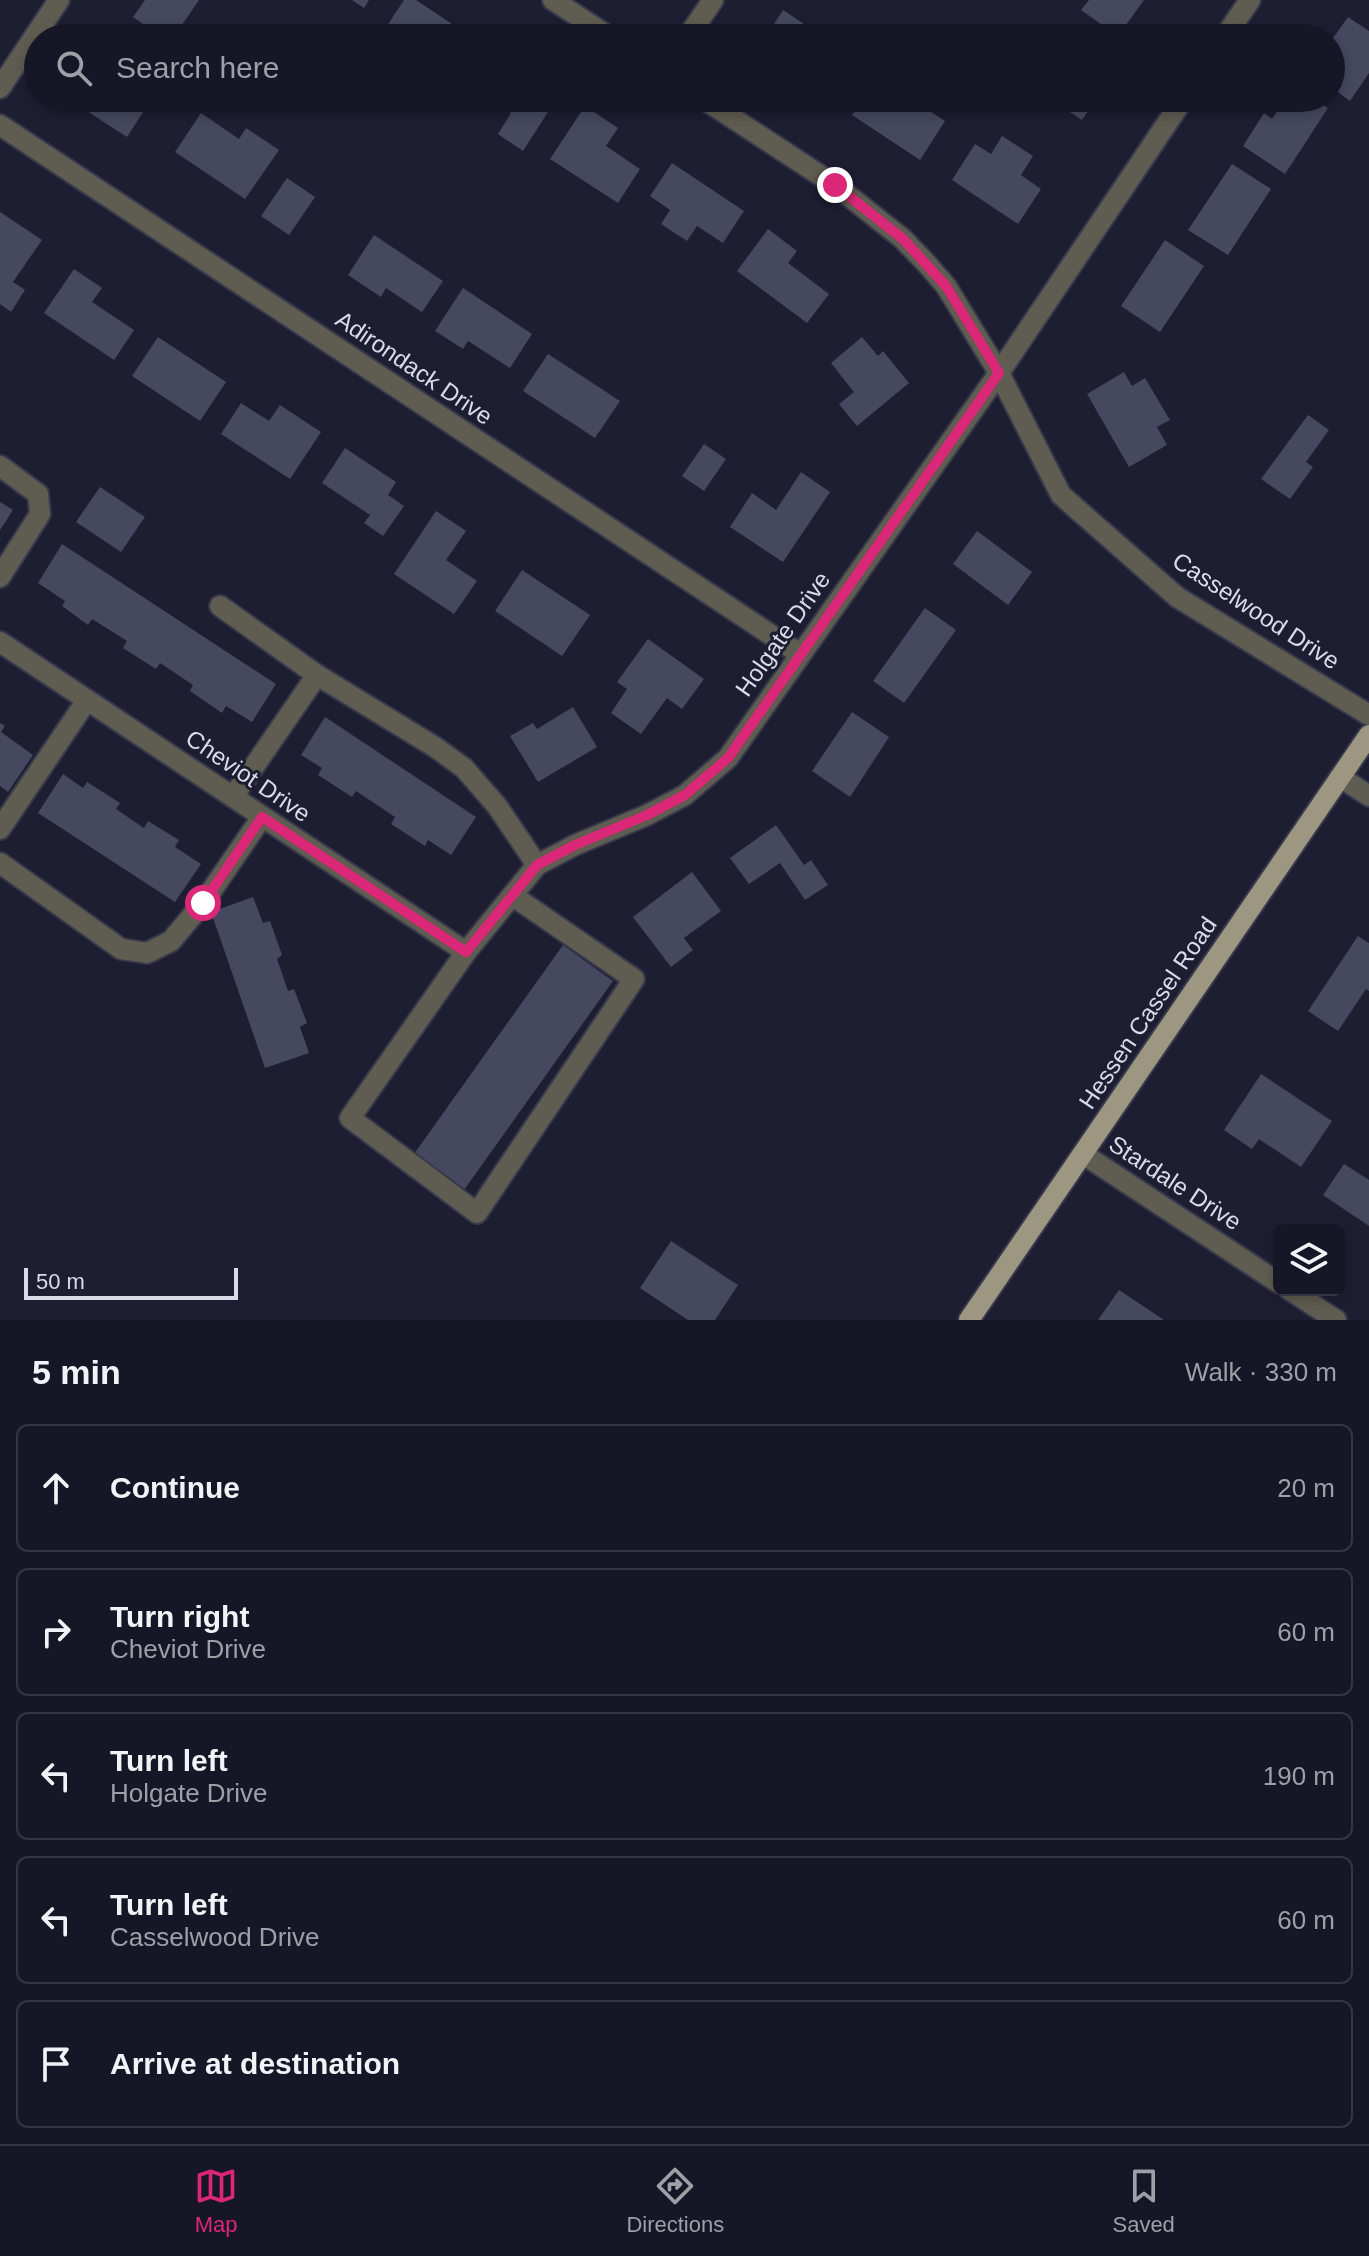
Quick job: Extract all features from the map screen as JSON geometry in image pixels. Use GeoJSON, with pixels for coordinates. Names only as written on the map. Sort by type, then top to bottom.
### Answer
{"type":"FeatureCollection","features":[{"type":"Feature","properties":{"kind":"main road","name":"Hessen Cassel Road"},"geometry":{"type":"LineString","coordinates":[[969,1320],[1369,735]]}},
{"type":"Feature","properties":{"kind":"street"},"geometry":{"type":"LineString","coordinates":[[43,24],[59,0]]}},
{"type":"Feature","properties":{"kind":"street"},"geometry":{"type":"LineString","coordinates":[[553,0],[590,24]]}},
{"type":"Feature","properties":{"kind":"street"},"geometry":{"type":"LineString","coordinates":[[697,24],[713,0]]}},
{"type":"Feature","properties":{"kind":"street"},"geometry":{"type":"LineString","coordinates":[[1234,24],[1250,0]]}},
{"type":"Feature","properties":{"kind":"street"},"geometry":{"type":"LineString","coordinates":[[0,88],[24,52]]}},
{"type":"Feature","properties":{"kind":"street","name":"Casselwood Drive"},"geometry":{"type":"LineString","coordinates":[[723,112],[835,185],[903,239],[946,286],[999,373],[1061,495],[1177,597],[1369,715]]}},
{"type":"Feature","properties":{"kind":"street","name":"Holgate Drive"},"geometry":{"type":"LineString","coordinates":[[513,896],[634,979],[477,1213],[350,1118],[466,952],[537,865],[685,795],[728,758],[999,373],[1175,112]]}},
{"type":"Feature","properties":{"kind":"street","name":"Adirondack Drive"},"geometry":{"type":"LineString","coordinates":[[0,125],[800,654]]}},
{"type":"Feature","properties":{"kind":"street"},"geometry":{"type":"LineString","coordinates":[[0,466],[38,494],[40,514],[0,577]]}},
{"type":"Feature","properties":{"kind":"street"},"geometry":{"type":"LineString","coordinates":[[220,606],[317,675],[464,768],[497,806],[537,865]]}},
{"type":"Feature","properties":{"kind":"street","name":"Cheviot Drive"},"geometry":{"type":"LineString","coordinates":[[0,642],[466,952]]}},
{"type":"Feature","properties":{"kind":"street"},"geometry":{"type":"LineString","coordinates":[[233,797],[317,675]]}},
{"type":"Feature","properties":{"kind":"street"},"geometry":{"type":"LineString","coordinates":[[0,829],[87,700]]}},
{"type":"Feature","properties":{"kind":"street"},"geometry":{"type":"LineString","coordinates":[[1340,777],[1369,796]]}},
{"type":"Feature","properties":{"kind":"street"},"geometry":{"type":"LineString","coordinates":[[0,863],[121,949],[147,953],[171,941],[203,903],[262,817]]}},
{"type":"Feature","properties":{"kind":"street","name":"Stardale Drive"},"geometry":{"type":"LineString","coordinates":[[1083,1154],[1273,1279]]}},
{"type":"Feature","properties":{"kind":"street"},"geometry":{"type":"LineString","coordinates":[[1299,1296],[1336,1320]]}},
{"type":"Feature","properties":{"kind":"building"},"geometry":{"type":"Polygon","coordinates":[[[145,0],[199,0],[183,24],[143,24],[133,17],[145,0]]]}},
{"type":"Feature","properties":{"kind":"building"},"geometry":{"type":"Polygon","coordinates":[[[352,0],[369,0],[364,8],[352,0]]]}},
{"type":"Feature","properties":{"kind":"building"},"geometry":{"type":"Polygon","coordinates":[[[404,0],[416,0],[452,24],[388,24],[404,0]]]}},
{"type":"Feature","properties":{"kind":"building"},"geometry":{"type":"Polygon","coordinates":[[[1089,0],[1144,0],[1127,24],[1101,24],[1081,10],[1089,0]]]}},
{"type":"Feature","properties":{"kind":"building"},"geometry":{"type":"Polygon","coordinates":[[[783,10],[804,24],[774,24],[783,10]]]}},
{"type":"Feature","properties":{"kind":"building"},"geometry":{"type":"Polygon","coordinates":[[[1348,17],[1369,31],[1369,73],[1350,101],[1345,97],[1343,24],[1348,17]]]}},
{"type":"Feature","properties":{"kind":"building"},"geometry":{"type":"Polygon","coordinates":[[[88,112],[143,112],[127,137],[88,112]]]}},
{"type":"Feature","properties":{"kind":"building"},"geometry":{"type":"Polygon","coordinates":[[[548,112],[523,151],[498,134],[511,113],[548,112]]]}},
{"type":"Feature","properties":{"kind":"building"},"geometry":{"type":"Polygon","coordinates":[[[581,112],[594,112],[618,128],[606,146],[640,169],[618,203],[550,159],[581,112]]]}},
{"type":"Feature","properties":{"kind":"building"},"geometry":{"type":"Polygon","coordinates":[[[854,112],[931,112],[945,121],[920,160],[852,115],[854,112]]]}},
{"type":"Feature","properties":{"kind":"building"},"geometry":{"type":"Polygon","coordinates":[[[1070,112],[1087,112],[1082,120],[1070,112]]]}},
{"type":"Feature","properties":{"kind":"building"},"geometry":{"type":"Polygon","coordinates":[[[1277,112],[1325,112],[1285,174],[1243,146],[1264,113],[1272,119],[1277,112]]]}},
{"type":"Feature","properties":{"kind":"building"},"geometry":{"type":"Polygon","coordinates":[[[201,113],[239,139],[246,128],[279,150],[245,199],[175,152],[201,113]]]}},
{"type":"Feature","properties":{"kind":"building"},"geometry":{"type":"Polygon","coordinates":[[[1002,136],[1033,156],[1021,175],[1041,189],[1018,224],[952,180],[975,144],[991,154],[1002,136]]]}},
{"type":"Feature","properties":{"kind":"building"},"geometry":{"type":"Polygon","coordinates":[[[672,163],[744,211],[723,243],[697,226],[687,241],[661,224],[670,210],[650,196],[672,163]]]}},
{"type":"Feature","properties":{"kind":"building"},"geometry":{"type":"Polygon","coordinates":[[[1232,164],[1271,189],[1228,255],[1188,230],[1232,164]]]}},
{"type":"Feature","properties":{"kind":"building"},"geometry":{"type":"Polygon","coordinates":[[[287,178],[315,197],[289,235],[261,216],[287,178]]]}},
{"type":"Feature","properties":{"kind":"building"},"geometry":{"type":"Polygon","coordinates":[[[0,212],[42,240],[13,282],[25,290],[11,312],[0,304],[0,212]]]}},
{"type":"Feature","properties":{"kind":"building"},"geometry":{"type":"Polygon","coordinates":[[[768,229],[797,251],[788,263],[829,294],[807,323],[737,271],[768,229]]]}},
{"type":"Feature","properties":{"kind":"building"},"geometry":{"type":"Polygon","coordinates":[[[374,235],[443,281],[422,312],[386,288],[381,297],[348,275],[374,235]]]}},
{"type":"Feature","properties":{"kind":"building"},"geometry":{"type":"Polygon","coordinates":[[[1165,240],[1204,266],[1160,332],[1121,306],[1165,240]]]}},
{"type":"Feature","properties":{"kind":"building"},"geometry":{"type":"Polygon","coordinates":[[[74,269],[102,288],[92,302],[134,330],[114,360],[44,313],[74,269]]]}},
{"type":"Feature","properties":{"kind":"building"},"geometry":{"type":"Polygon","coordinates":[[[463,288],[532,334],[510,368],[468,341],[463,349],[435,331],[463,288]]]}},
{"type":"Feature","properties":{"kind":"building"},"geometry":{"type":"Polygon","coordinates":[[[158,337],[226,382],[200,421],[132,376],[158,337]]]}},
{"type":"Feature","properties":{"kind":"building"},"geometry":{"type":"Polygon","coordinates":[[[862,337],[878,356],[883,351],[909,383],[857,426],[839,404],[854,392],[831,363],[862,337]]]}},
{"type":"Feature","properties":{"kind":"building"},"geometry":{"type":"Polygon","coordinates":[[[548,354],[620,401],[595,438],[523,391],[548,354]]]}},
{"type":"Feature","properties":{"kind":"building"},"geometry":{"type":"Polygon","coordinates":[[[1124,372],[1132,386],[1145,378],[1170,420],[1157,427],[1167,445],[1129,467],[1087,394],[1124,372]]]}},
{"type":"Feature","properties":{"kind":"building"},"geometry":{"type":"Polygon","coordinates":[[[241,403],[269,421],[280,405],[321,432],[290,479],[221,434],[241,403]]]}},
{"type":"Feature","properties":{"kind":"building"},"geometry":{"type":"Polygon","coordinates":[[[1308,415],[1329,430],[1306,462],[1313,467],[1290,499],[1261,479],[1308,415]]]}},
{"type":"Feature","properties":{"kind":"building"},"geometry":{"type":"Polygon","coordinates":[[[704,444],[726,459],[704,491],[682,476],[704,444]]]}},
{"type":"Feature","properties":{"kind":"building"},"geometry":{"type":"Polygon","coordinates":[[[345,448],[396,482],[388,495],[404,506],[383,536],[364,523],[370,515],[322,483],[345,448]]]}},
{"type":"Feature","properties":{"kind":"building"},"geometry":{"type":"Polygon","coordinates":[[[801,472],[830,492],[783,562],[730,527],[752,493],[776,510],[801,472]]]}},
{"type":"Feature","properties":{"kind":"building"},"geometry":{"type":"Polygon","coordinates":[[[100,487],[145,517],[121,552],[76,522],[100,487]]]}},
{"type":"Feature","properties":{"kind":"building"},"geometry":{"type":"Polygon","coordinates":[[[0,502],[13,510],[0,530],[0,502]]]}},
{"type":"Feature","properties":{"kind":"building"},"geometry":{"type":"Polygon","coordinates":[[[436,511],[466,531],[446,560],[477,581],[454,614],[394,574],[436,511]]]}},
{"type":"Feature","properties":{"kind":"building"},"geometry":{"type":"Polygon","coordinates":[[[977,531],[1032,572],[1008,605],[953,564],[977,531]]]}},
{"type":"Feature","properties":{"kind":"building"},"geometry":{"type":"Polygon","coordinates":[[[62,544],[276,684],[252,722],[226,706],[222,713],[190,691],[193,685],[160,663],[156,669],[123,648],[127,641],[92,619],[88,625],[62,606],[65,601],[38,583],[62,544]]]}},
{"type":"Feature","properties":{"kind":"building"},"geometry":{"type":"Polygon","coordinates":[[[522,570],[590,615],[562,656],[495,611],[522,570]]]}},
{"type":"Feature","properties":{"kind":"building"},"geometry":{"type":"Polygon","coordinates":[[[925,608],[956,630],[904,703],[873,681],[925,608]]]}},
{"type":"Feature","properties":{"kind":"building"},"geometry":{"type":"Polygon","coordinates":[[[648,639],[704,679],[682,709],[667,698],[641,734],[611,713],[627,689],[617,682],[648,639]]]}},
{"type":"Feature","properties":{"kind":"building"},"geometry":{"type":"Polygon","coordinates":[[[573,707],[597,747],[538,782],[510,736],[533,723],[537,729],[573,707]]]}},
{"type":"Feature","properties":{"kind":"building"},"geometry":{"type":"Polygon","coordinates":[[[852,712],[889,737],[850,797],[812,771],[852,712]]]}},
{"type":"Feature","properties":{"kind":"building"},"geometry":{"type":"Polygon","coordinates":[[[325,717],[476,817],[451,855],[428,840],[425,846],[391,824],[395,817],[356,791],[352,797],[318,775],[322,768],[301,755],[325,717]]]}},
{"type":"Feature","properties":{"kind":"building"},"geometry":{"type":"Polygon","coordinates":[[[0,723],[5,726],[1,732],[33,755],[8,792],[0,786],[0,723]]]}},
{"type":"Feature","properties":{"kind":"building"},"geometry":{"type":"Polygon","coordinates":[[[63,774],[83,788],[87,782],[120,803],[116,809],[144,828],[148,821],[179,840],[175,847],[201,864],[175,902],[38,813],[63,774]]]}},
{"type":"Feature","properties":{"kind":"building"},"geometry":{"type":"Polygon","coordinates":[[[776,825],[804,865],[811,860],[828,885],[805,900],[780,863],[749,884],[730,858],[776,825]]]}},
{"type":"Feature","properties":{"kind":"building"},"geometry":{"type":"Polygon","coordinates":[[[692,872],[721,911],[684,938],[693,950],[671,967],[633,917],[692,872]]]}},
{"type":"Feature","properties":{"kind":"building"},"geometry":{"type":"Polygon","coordinates":[[[253,897],[263,923],[270,921],[282,955],[277,959],[288,991],[294,989],[307,1023],[300,1027],[309,1053],[265,1068],[211,912],[253,897]]]}},
{"type":"Feature","properties":{"kind":"building"},"geometry":{"type":"Polygon","coordinates":[[[1358,936],[1369,943],[1369,991],[1366,989],[1338,1031],[1308,1011],[1358,936]]]}},
{"type":"Feature","properties":{"kind":"building"},"geometry":{"type":"Polygon","coordinates":[[[563,945],[613,981],[464,1190],[414,1154],[563,945]]]}},
{"type":"Feature","properties":{"kind":"building"},"geometry":{"type":"Polygon","coordinates":[[[1261,1074],[1332,1121],[1301,1167],[1259,1139],[1252,1149],[1224,1130],[1261,1074]]]}},
{"type":"Feature","properties":{"kind":"building"},"geometry":{"type":"Polygon","coordinates":[[[1344,1164],[1369,1180],[1369,1226],[1323,1195],[1344,1164]]]}},
{"type":"Feature","properties":{"kind":"building"},"geometry":{"type":"Polygon","coordinates":[[[671,1241],[738,1285],[715,1320],[688,1320],[640,1288],[671,1241]]]}},
{"type":"Feature","properties":{"kind":"building"},"geometry":{"type":"Polygon","coordinates":[[[1119,1290],[1164,1320],[1098,1320],[1119,1290]]]}},
{"type":"Feature","properties":{"kind":"route"},"geometry":{"type":"LineString","coordinates":[[203,903],[262,817],[466,952],[537,865],[685,795],[728,758],[999,373],[946,286],[926,263],[903,239],[835,185]]}}]}
